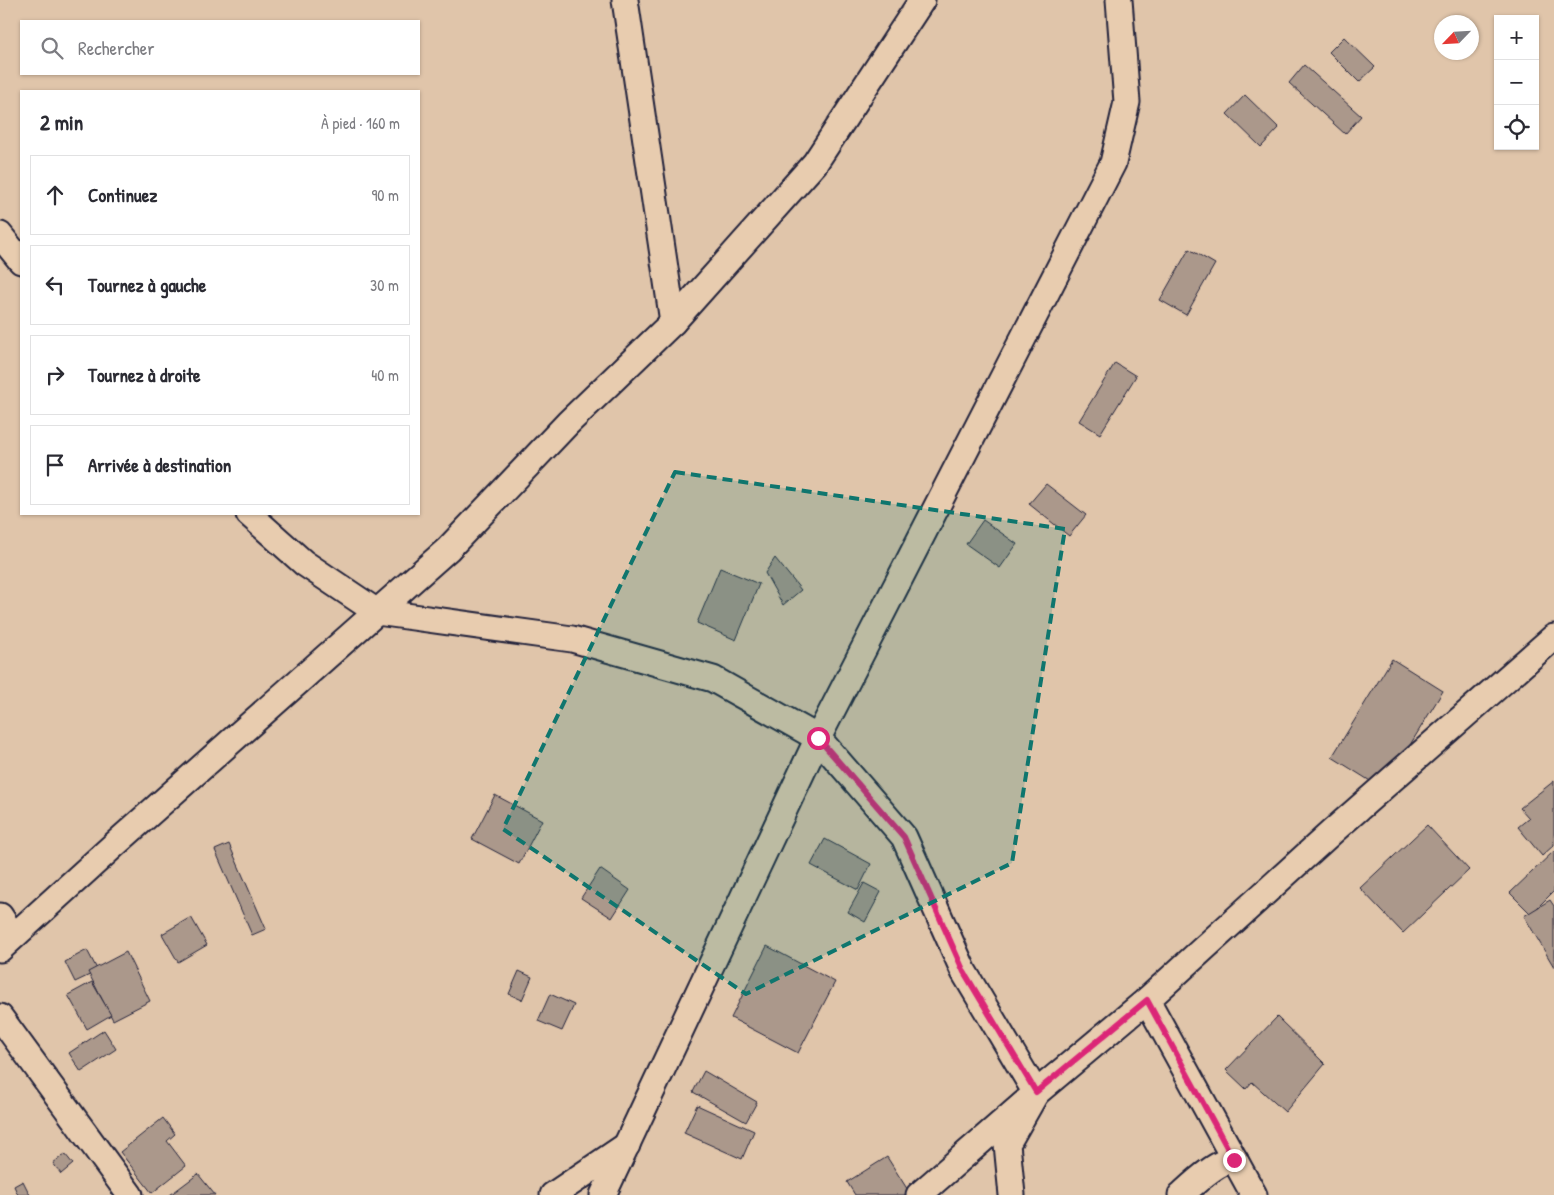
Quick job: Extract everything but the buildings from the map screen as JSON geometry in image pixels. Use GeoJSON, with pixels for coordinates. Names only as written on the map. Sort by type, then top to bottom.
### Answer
{"type":"FeatureCollection","features":[{"type":"Feature","properties":{"kind":"street"},"geometry":{"type":"LineString","coordinates":[[625,0],[673,322]]}},
{"type":"Feature","properties":{"kind":"street"},"geometry":{"type":"LineString","coordinates":[[4,934],[448,549],[568,423],[673,322],[815,163],[922,0]]}},
{"type":"Feature","properties":{"kind":"street"},"geometry":{"type":"LineString","coordinates":[[603,1195],[818,738],[1113,163],[1127,102],[1119,0]]}},
{"type":"Feature","properties":{"kind":"street"},"geometry":{"type":"LineString","coordinates":[[0,234],[20,260]]}},
{"type":"Feature","properties":{"kind":"street"},"geometry":{"type":"LineString","coordinates":[[250,515],[304,563],[376,612],[572,639],[713,679],[818,738],[904,837],[964,972],[1036,1092]]}},
{"type":"Feature","properties":{"kind":"street"},"geometry":{"type":"LineString","coordinates":[[919,1195],[1036,1092],[1147,1000],[1333,831],[1554,637]]}},
{"type":"Feature","properties":{"kind":"street"},"geometry":{"type":"LineString","coordinates":[[1147,1000],[1254,1195]]}},
{"type":"Feature","properties":{"kind":"street"},"geometry":{"type":"LineString","coordinates":[[0,1017],[130,1195]]}},
{"type":"Feature","properties":{"kind":"street"},"geometry":{"type":"LineString","coordinates":[[1012,1195],[1007,1144],[1036,1092]]}},
{"type":"Feature","properties":{"kind":"street"},"geometry":{"type":"LineString","coordinates":[[553,1195],[628,1144]]}},
{"type":"Feature","properties":{"kind":"street"},"geometry":{"type":"LineString","coordinates":[[1181,1195],[1203,1175],[1230,1160],[1234,1160]]}},
{"type":"Feature","properties":{"kind":"highlighted area"},"geometry":{"type":"Polygon","coordinates":[[[675,472],[1065,529],[1012,863],[746,994],[503,829],[675,472]]]}},
{"type":"Feature","properties":{"kind":"route"},"geometry":{"type":"LineString","coordinates":[[818,738],[904,837],[964,972],[1036,1092],[1147,1000],[1234,1160]]}}]}
